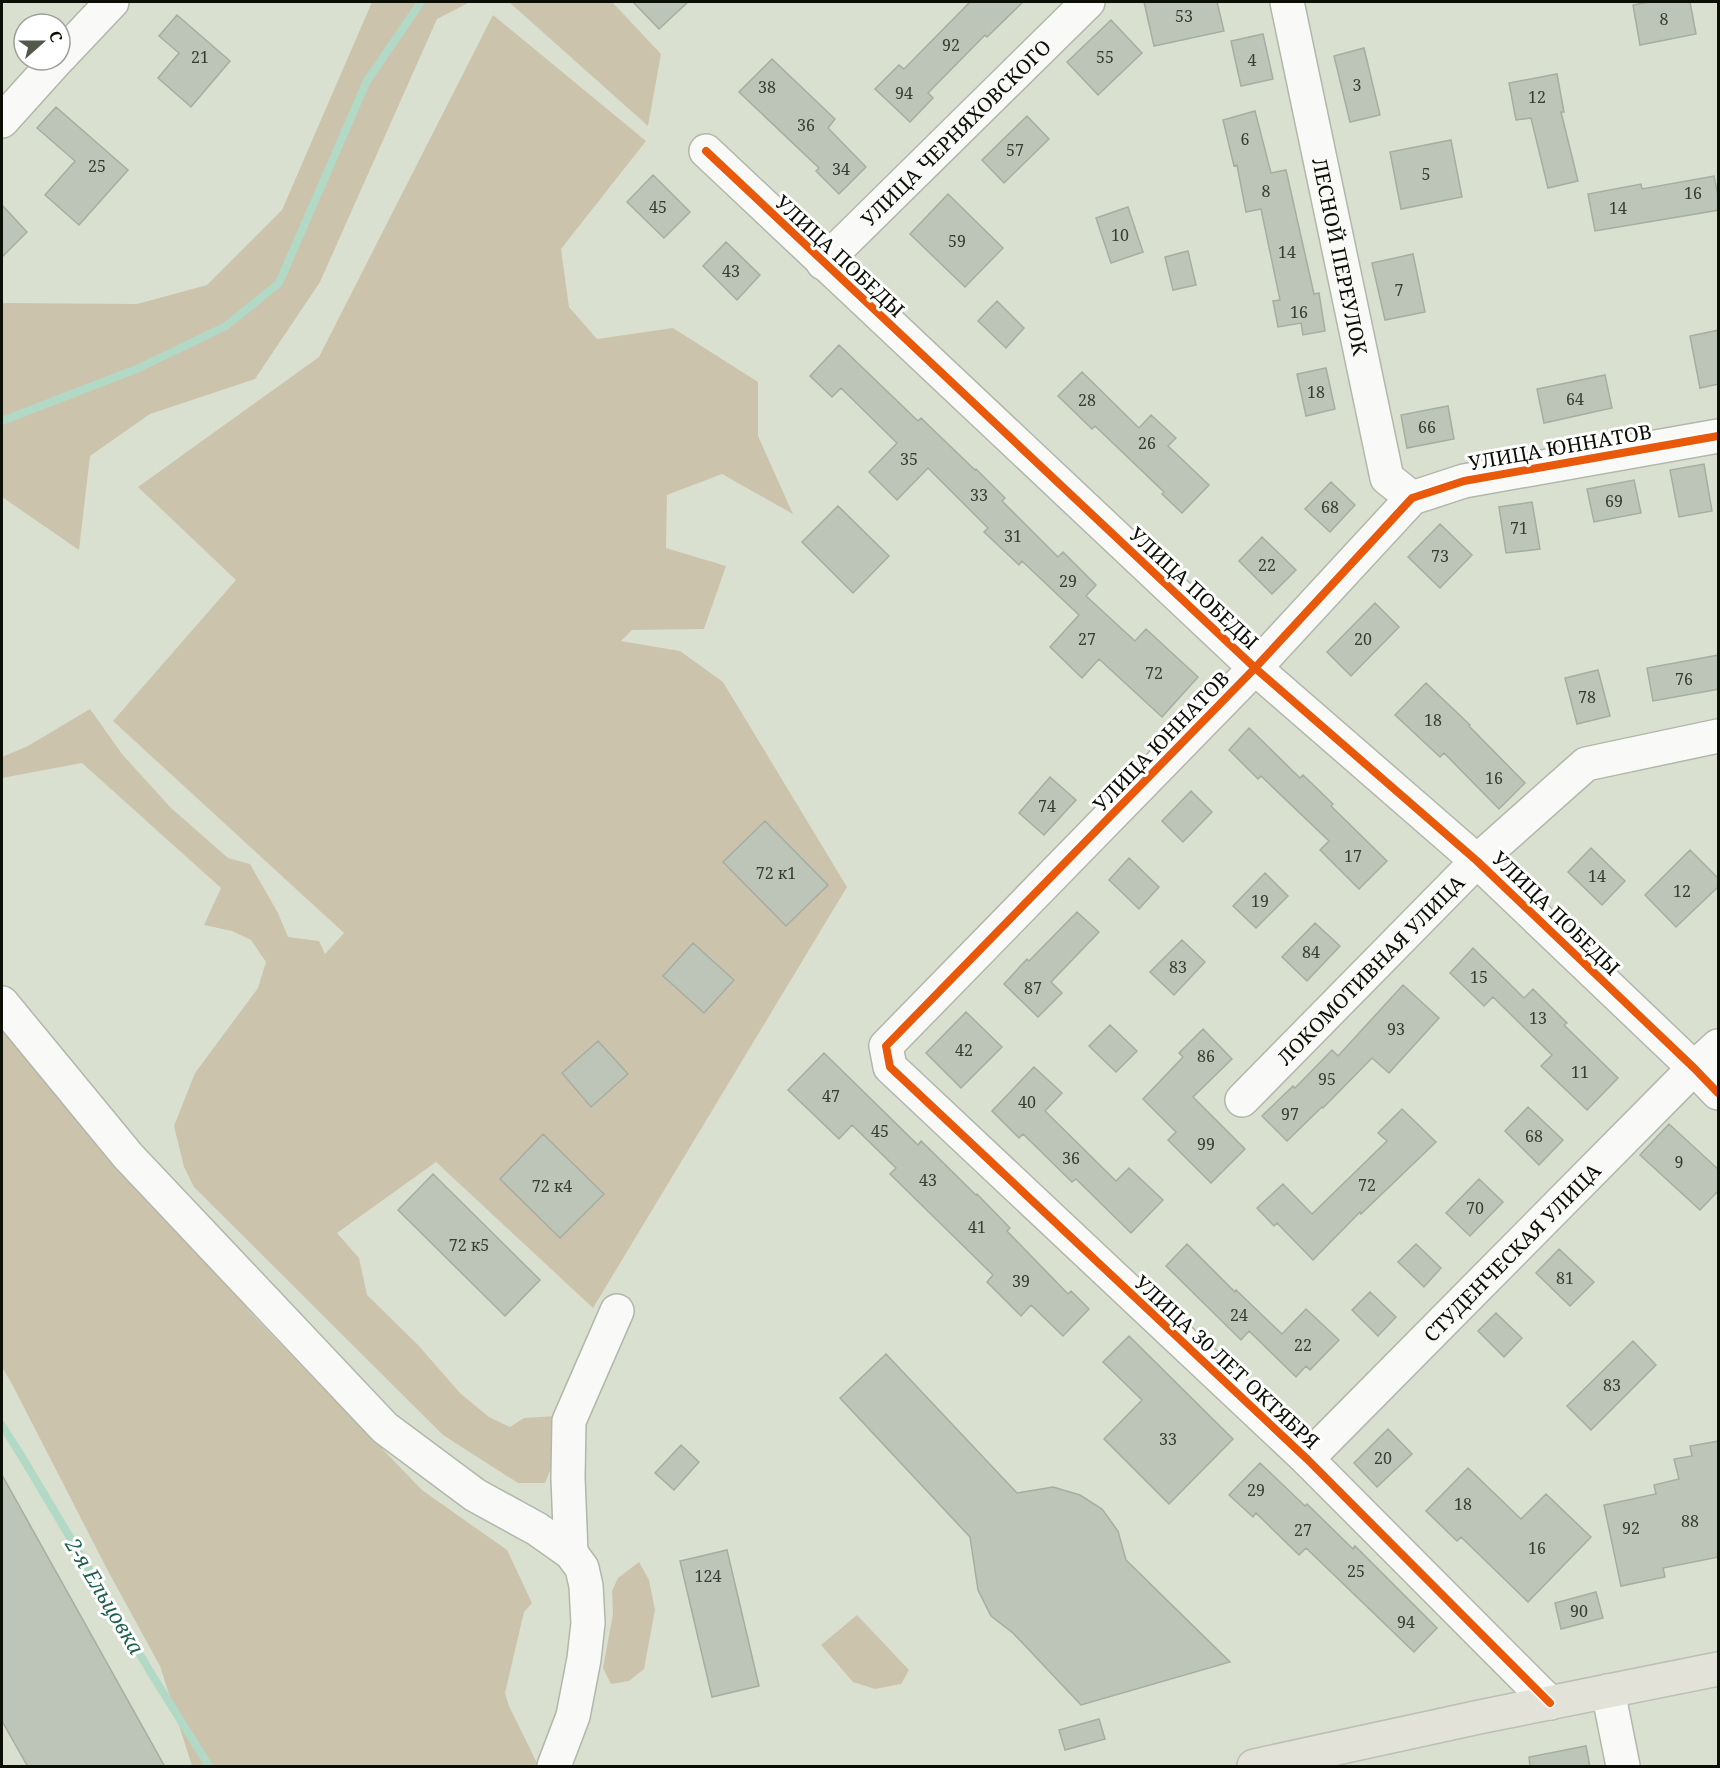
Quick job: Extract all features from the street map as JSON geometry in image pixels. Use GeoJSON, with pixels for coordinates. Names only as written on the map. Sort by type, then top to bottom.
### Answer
{"type":"FeatureCollection","features":[{"type":"Feature","properties":{"kind":"main road"},"geometry":{"type":"LineString","coordinates":[[1254,1767],[1719,1669]]}},
{"type":"Feature","properties":{"kind":"street"},"geometry":{"type":"LineString","coordinates":[[72,44],[112,2]]}},
{"type":"Feature","properties":{"kind":"street","name":"УЛИЦА ЧЕРНЯХОВСКОГО"},"geometry":{"type":"LineString","coordinates":[[823,263],[1088,2]]}},
{"type":"Feature","properties":{"kind":"street","name":"ЛЕСНОЙ ПЕРЕУЛОК"},"geometry":{"type":"LineString","coordinates":[[1287,2],[1387,478],[1412,498]]}},
{"type":"Feature","properties":{"kind":"street"},"geometry":{"type":"LineString","coordinates":[[2,121],[46,72]]}},
{"type":"Feature","properties":{"kind":"street","name":"УЛИЦА ПОБЕДЫ"},"geometry":{"type":"LineString","coordinates":[[706,151],[1255,668],[1477,861],[1719,1093]]}},
{"type":"Feature","properties":{"kind":"street","name":"УЛИЦА ЮННАТОВ"},"geometry":{"type":"LineString","coordinates":[[886,1046],[1255,668],[1412,498],[1464,481],[1719,436]]}},
{"type":"Feature","properties":{"kind":"street","name":"ЛОКОМОТИВНАЯ УЛИЦА"},"geometry":{"type":"LineString","coordinates":[[1242,1100],[1477,861],[1586,764],[1719,736]]}},
{"type":"Feature","properties":{"kind":"street"},"geometry":{"type":"LineString","coordinates":[[2,1003],[128,1156],[385,1428],[475,1495],[537,1529],[571,1553],[582,1568],[586,1586],[588,1623],[584,1659],[573,1716],[558,1763]]}},
{"type":"Feature","properties":{"kind":"street","name":"УЛИЦА 30 ЛЕТ ОКТЯБРЯ"},"geometry":{"type":"LineString","coordinates":[[886,1046],[890,1067],[1307,1459],[1550,1703]]}},
{"type":"Feature","properties":{"kind":"street","name":"СТУДЕНЧЕСКАЯ УЛИЦА"},"geometry":{"type":"LineString","coordinates":[[1307,1459],[1694,1068],[1719,1046]]}},
{"type":"Feature","properties":{"kind":"street"},"geometry":{"type":"LineString","coordinates":[[571,1553],[568,1478],[570,1421],[617,1311]]}},
{"type":"Feature","properties":{"kind":"street"},"geometry":{"type":"LineString","coordinates":[[1608,1691],[1623,1767]]}},
{"type":"Feature","properties":{"kind":"shaded area"},"geometry":{"type":"Polygon","coordinates":[[[372,2],[470,2],[437,19],[320,282],[255,379],[150,414],[90,456],[79,550],[2,497],[2,304],[137,304],[207,285],[282,210],[372,2]]]}},
{"type":"Feature","properties":{"kind":"shaded area"},"geometry":{"type":"Polygon","coordinates":[[[509,2],[612,2],[661,54],[648,126],[509,2]]]}},
{"type":"Feature","properties":{"kind":"shaded area"},"geometry":{"type":"Polygon","coordinates":[[[493,15],[646,141],[561,249],[569,307],[597,339],[673,328],[758,382],[758,436],[793,514],[722,474],[667,495],[666,548],[726,566],[704,629],[632,630],[621,641],[680,651],[723,682],[847,887],[593,1308],[436,1162],[337,1233],[359,1258],[367,1295],[418,1345],[461,1394],[489,1417],[510,1427],[524,1418],[557,1416],[563,1440],[545,1483],[518,1483],[443,1435],[194,1187],[184,1167],[174,1126],[195,1073],[258,988],[266,962],[251,940],[232,931],[204,925],[221,888],[82,763],[2,778],[2,757],[28,746],[90,709],[122,754],[171,808],[228,858],[250,864],[278,913],[288,937],[319,941],[325,954],[344,933],[113,721],[236,580],[138,487],[319,357],[493,15]]]}},
{"type":"Feature","properties":{"kind":"shaded area"},"geometry":{"type":"Polygon","coordinates":[[[2,1020],[250,1312],[422,1490],[507,1550],[532,1603],[524,1612],[505,1693],[537,1763],[534,1766],[192,1766],[160,1666],[2,1367],[2,1020]]]}},
{"type":"Feature","properties":{"kind":"shaded area"},"geometry":{"type":"Polygon","coordinates":[[[639,1562],[649,1580],[655,1610],[644,1669],[629,1681],[611,1684],[603,1668],[613,1614],[612,1591],[618,1578],[639,1562]]]}},
{"type":"Feature","properties":{"kind":"shaded area"},"geometry":{"type":"Polygon","coordinates":[[[857,1615],[909,1670],[901,1684],[875,1689],[853,1682],[821,1645],[857,1615]]]}},
{"type":"Feature","properties":{"kind":"building"},"geometry":{"type":"Polygon","coordinates":[[[633,2],[688,2],[659,29],[633,2]]]}},
{"type":"Feature","properties":{"kind":"building"},"geometry":{"type":"Polygon","coordinates":[[[970,2],[1023,2],[987,37],[985,35],[928,93],[933,98],[910,122],[875,89],[899,65],[904,69],[970,2]]]}},
{"type":"Feature","properties":{"kind":"building"},"geometry":{"type":"Polygon","coordinates":[[[1144,2],[1217,2],[1224,31],[1154,46],[1144,2]]]}},
{"type":"Feature","properties":{"kind":"building"},"geometry":{"type":"Polygon","coordinates":[[[1649,2],[1690,2],[1696,34],[1640,45],[1633,5],[1649,2]]]}},
{"type":"Feature","properties":{"kind":"building"},"geometry":{"type":"Polygon","coordinates":[[[177,15],[230,61],[191,107],[158,78],[179,53],[159,36],[177,15]]]}},
{"type":"Feature","properties":{"kind":"building"},"geometry":{"type":"Polygon","coordinates":[[[1111,20],[1142,53],[1098,95],[1067,62],[1111,20]]]}},
{"type":"Feature","properties":{"kind":"building"},"geometry":{"type":"Polygon","coordinates":[[[1263,34],[1273,79],[1241,86],[1231,41],[1263,34]]]}},
{"type":"Feature","properties":{"kind":"building"},"geometry":{"type":"Polygon","coordinates":[[[1364,48],[1380,115],[1350,122],[1334,56],[1364,48]]]}},
{"type":"Feature","properties":{"kind":"building"},"geometry":{"type":"Polygon","coordinates":[[[772,59],[835,119],[828,128],[866,167],[839,194],[816,171],[819,168],[739,92],[772,59]]]}},
{"type":"Feature","properties":{"kind":"building"},"geometry":{"type":"Polygon","coordinates":[[[1557,74],[1564,112],[1561,112],[1578,181],[1548,188],[1531,118],[1516,120],[1509,83],[1557,74]]]}},
{"type":"Feature","properties":{"kind":"building"},"geometry":{"type":"Polygon","coordinates":[[[56,107],[128,170],[79,225],[45,195],[75,161],[37,128],[56,107]]]}},
{"type":"Feature","properties":{"kind":"building"},"geometry":{"type":"Polygon","coordinates":[[[1255,111],[1271,173],[1286,170],[1314,294],[1319,293],[1325,331],[1303,335],[1301,323],[1278,327],[1273,301],[1280,300],[1261,209],[1246,212],[1237,165],[1234,166],[1223,120],[1255,111]]]}},
{"type":"Feature","properties":{"kind":"building"},"geometry":{"type":"Polygon","coordinates":[[[1027,116],[1049,139],[1004,183],[982,160],[1027,116]]]}},
{"type":"Feature","properties":{"kind":"building"},"geometry":{"type":"Polygon","coordinates":[[[1451,140],[1462,197],[1401,209],[1390,152],[1451,140]]]}},
{"type":"Feature","properties":{"kind":"building"},"geometry":{"type":"Polygon","coordinates":[[[653,175],[690,212],[664,238],[627,202],[653,175]]]}},
{"type":"Feature","properties":{"kind":"building"},"geometry":{"type":"Polygon","coordinates":[[[1714,176],[1719,210],[1595,231],[1588,194],[1641,184],[1642,189],[1714,176]]]}},
{"type":"Feature","properties":{"kind":"building"},"geometry":{"type":"Polygon","coordinates":[[[948,194],[1003,248],[965,287],[910,234],[948,194]]]}},
{"type":"Feature","properties":{"kind":"building"},"geometry":{"type":"Polygon","coordinates":[[[2,205],[27,232],[2,257],[2,205]]]}},
{"type":"Feature","properties":{"kind":"building"},"geometry":{"type":"Polygon","coordinates":[[[1128,207],[1143,252],[1111,263],[1096,218],[1128,207]]]}},
{"type":"Feature","properties":{"kind":"building"},"geometry":{"type":"Polygon","coordinates":[[[726,242],[760,275],[737,300],[703,266],[726,242]]]}},
{"type":"Feature","properties":{"kind":"building"},"geometry":{"type":"Polygon","coordinates":[[[1188,251],[1196,285],[1173,290],[1165,257],[1188,251]]]}},
{"type":"Feature","properties":{"kind":"building"},"geometry":{"type":"Polygon","coordinates":[[[1413,254],[1425,312],[1385,320],[1372,263],[1413,254]]]}},
{"type":"Feature","properties":{"kind":"building"},"geometry":{"type":"Polygon","coordinates":[[[997,301],[1024,328],[1006,348],[978,321],[997,301]]]}},
{"type":"Feature","properties":{"kind":"building"},"geometry":{"type":"Polygon","coordinates":[[[1719,330],[1719,384],[1700,388],[1690,336],[1719,330]]]}},
{"type":"Feature","properties":{"kind":"building"},"geometry":{"type":"Polygon","coordinates":[[[839,345],[918,421],[921,418],[976,469],[1005,498],[1002,501],[1058,557],[1063,552],[1096,585],[1086,596],[1135,641],[1146,629],[1198,677],[1162,717],[1099,659],[1082,678],[1050,647],[1079,615],[1022,561],[1019,565],[984,532],[988,528],[928,468],[897,500],[869,472],[897,443],[841,388],[832,397],[810,376],[839,345]]]}},
{"type":"Feature","properties":{"kind":"building"},"geometry":{"type":"Polygon","coordinates":[[[1326,368],[1335,409],[1306,416],[1297,374],[1326,368]]]}},
{"type":"Feature","properties":{"kind":"building"},"geometry":{"type":"Polygon","coordinates":[[[1082,372],[1139,428],[1151,415],[1176,438],[1168,446],[1209,485],[1182,513],[1162,494],[1164,492],[1095,426],[1092,429],[1058,396],[1082,372]]]}},
{"type":"Feature","properties":{"kind":"building"},"geometry":{"type":"Polygon","coordinates":[[[1605,375],[1612,408],[1544,423],[1537,389],[1605,375]]]}},
{"type":"Feature","properties":{"kind":"building"},"geometry":{"type":"Polygon","coordinates":[[[1448,406],[1454,439],[1407,448],[1401,415],[1448,406]]]}},
{"type":"Feature","properties":{"kind":"building"},"geometry":{"type":"Polygon","coordinates":[[[1704,464],[1712,511],[1679,517],[1670,470],[1704,464]]]}},
{"type":"Feature","properties":{"kind":"building"},"geometry":{"type":"Polygon","coordinates":[[[1634,480],[1641,513],[1594,522],[1587,489],[1634,480]]]}},
{"type":"Feature","properties":{"kind":"building"},"geometry":{"type":"Polygon","coordinates":[[[1331,482],[1355,505],[1330,532],[1305,509],[1331,482]]]}},
{"type":"Feature","properties":{"kind":"building"},"geometry":{"type":"Polygon","coordinates":[[[1532,502],[1540,549],[1506,553],[1499,507],[1532,502]]]}},
{"type":"Feature","properties":{"kind":"building"},"geometry":{"type":"Polygon","coordinates":[[[838,506],[889,556],[853,593],[802,542],[838,506]]]}},
{"type":"Feature","properties":{"kind":"building"},"geometry":{"type":"Polygon","coordinates":[[[1440,524],[1472,555],[1440,588],[1408,557],[1440,524]]]}},
{"type":"Feature","properties":{"kind":"building"},"geometry":{"type":"Polygon","coordinates":[[[1262,537],[1296,570],[1272,594],[1239,561],[1262,537]]]}},
{"type":"Feature","properties":{"kind":"building"},"geometry":{"type":"Polygon","coordinates":[[[1375,603],[1399,627],[1351,676],[1327,652],[1375,603]]]}},
{"type":"Feature","properties":{"kind":"building"},"geometry":{"type":"Polygon","coordinates":[[[1719,655],[1719,689],[1653,701],[1647,668],[1719,655]]]}},
{"type":"Feature","properties":{"kind":"building"},"geometry":{"type":"Polygon","coordinates":[[[1598,670],[1610,716],[1577,724],[1565,678],[1598,670]]]}},
{"type":"Feature","properties":{"kind":"building"},"geometry":{"type":"Polygon","coordinates":[[[1426,683],[1525,783],[1499,809],[1444,753],[1440,757],[1395,715],[1426,683]]]}},
{"type":"Feature","properties":{"kind":"building"},"geometry":{"type":"Polygon","coordinates":[[[1249,728],[1300,778],[1303,775],[1387,861],[1359,889],[1320,850],[1329,841],[1261,776],[1258,779],[1229,750],[1249,728]]]}},
{"type":"Feature","properties":{"kind":"building"},"geometry":{"type":"Polygon","coordinates":[[[1050,777],[1076,800],[1044,835],[1019,813],[1050,777]]]}},
{"type":"Feature","properties":{"kind":"building"},"geometry":{"type":"Polygon","coordinates":[[[1191,791],[1212,812],[1183,842],[1162,821],[1191,791]]]}},
{"type":"Feature","properties":{"kind":"building"},"geometry":{"type":"Polygon","coordinates":[[[765,821],[828,885],[786,926],[723,862],[765,821]]]}},
{"type":"Feature","properties":{"kind":"building"},"geometry":{"type":"Polygon","coordinates":[[[1591,848],[1625,881],[1602,905],[1568,872],[1591,848]]]}},
{"type":"Feature","properties":{"kind":"building"},"geometry":{"type":"Polygon","coordinates":[[[1690,850],[1719,879],[1719,886],[1676,927],[1645,895],[1690,850]]]}},
{"type":"Feature","properties":{"kind":"building"},"geometry":{"type":"Polygon","coordinates":[[[1129,858],[1159,887],[1139,909],[1109,880],[1129,858]]]}},
{"type":"Feature","properties":{"kind":"building"},"geometry":{"type":"Polygon","coordinates":[[[1265,873],[1288,896],[1256,928],[1233,906],[1265,873]]]}},
{"type":"Feature","properties":{"kind":"building"},"geometry":{"type":"Polygon","coordinates":[[[1077,912],[1099,932],[1051,982],[1062,993],[1038,1017],[1004,984],[1077,912]]]}},
{"type":"Feature","properties":{"kind":"building"},"geometry":{"type":"Polygon","coordinates":[[[1315,923],[1340,946],[1307,981],[1282,957],[1315,923]]]}},
{"type":"Feature","properties":{"kind":"building"},"geometry":{"type":"Polygon","coordinates":[[[1182,940],[1205,962],[1174,995],[1150,972],[1182,940]]]}},
{"type":"Feature","properties":{"kind":"building"},"geometry":{"type":"Polygon","coordinates":[[[693,943],[734,980],[704,1013],[663,976],[693,943]]]}},
{"type":"Feature","properties":{"kind":"building"},"geometry":{"type":"Polygon","coordinates":[[[1473,948],[1524,998],[1533,989],[1567,1023],[1564,1025],[1618,1078],[1587,1110],[1541,1066],[1552,1055],[1493,997],[1484,1006],[1450,973],[1473,948]]]}},
{"type":"Feature","properties":{"kind":"building"},"geometry":{"type":"Polygon","coordinates":[[[1403,985],[1439,1018],[1389,1073],[1372,1058],[1287,1141],[1262,1116],[1293,1086],[1295,1088],[1332,1050],[1338,1056],[1403,985]]]}},
{"type":"Feature","properties":{"kind":"building"},"geometry":{"type":"Polygon","coordinates":[[[966,1012],[1002,1047],[961,1088],[926,1053],[966,1012]]]}},
{"type":"Feature","properties":{"kind":"building"},"geometry":{"type":"Polygon","coordinates":[[[1110,1025],[1137,1051],[1116,1072],[1089,1046],[1110,1025]]]}},
{"type":"Feature","properties":{"kind":"building"},"geometry":{"type":"Polygon","coordinates":[[[1203,1029],[1232,1059],[1193,1097],[1245,1149],[1211,1183],[1168,1140],[1176,1132],[1143,1099],[1183,1057],[1179,1053],[1203,1029]]]}},
{"type":"Feature","properties":{"kind":"building"},"geometry":{"type":"Polygon","coordinates":[[[598,1041],[628,1074],[591,1107],[562,1073],[598,1041]]]}},
{"type":"Feature","properties":{"kind":"building"},"geometry":{"type":"Polygon","coordinates":[[[824,1053],[918,1145],[921,1141],[977,1194],[1010,1228],[1007,1231],[1068,1294],[1071,1291],[1089,1309],[1063,1336],[1031,1305],[1021,1316],[987,1282],[993,1275],[890,1174],[896,1168],[852,1125],[839,1139],[788,1090],[824,1053]]]}},
{"type":"Feature","properties":{"kind":"building"},"geometry":{"type":"Polygon","coordinates":[[[1034,1067],[1062,1093],[1045,1111],[1116,1181],[1129,1168],[1163,1200],[1131,1233],[1076,1179],[1072,1182],[1023,1134],[1019,1138],[992,1111],[1034,1067]]]}},
{"type":"Feature","properties":{"kind":"building"},"geometry":{"type":"Polygon","coordinates":[[[1528,1107],[1563,1140],[1539,1165],[1505,1131],[1528,1107]]]}},
{"type":"Feature","properties":{"kind":"building"},"geometry":{"type":"Polygon","coordinates":[[[1402,1109],[1436,1142],[1361,1214],[1360,1212],[1313,1260],[1277,1223],[1274,1226],[1257,1208],[1283,1184],[1312,1214],[1387,1141],[1378,1133],[1402,1109]]]}},
{"type":"Feature","properties":{"kind":"building"},"geometry":{"type":"Polygon","coordinates":[[[1669,1124],[1719,1170],[1719,1190],[1700,1210],[1640,1155],[1669,1124]]]}},
{"type":"Feature","properties":{"kind":"building"},"geometry":{"type":"Polygon","coordinates":[[[543,1134],[604,1194],[560,1238],[500,1179],[543,1134]]]}},
{"type":"Feature","properties":{"kind":"building"},"geometry":{"type":"Polygon","coordinates":[[[433,1174],[540,1280],[505,1316],[398,1210],[433,1174]]]}},
{"type":"Feature","properties":{"kind":"building"},"geometry":{"type":"Polygon","coordinates":[[[1479,1179],[1503,1202],[1470,1236],[1446,1213],[1479,1179]]]}},
{"type":"Feature","properties":{"kind":"building"},"geometry":{"type":"Polygon","coordinates":[[[1187,1244],[1235,1292],[1236,1290],[1282,1334],[1306,1309],[1339,1340],[1310,1370],[1306,1366],[1296,1377],[1249,1331],[1241,1340],[1166,1266],[1187,1244]]]}},
{"type":"Feature","properties":{"kind":"building"},"geometry":{"type":"Polygon","coordinates":[[[1416,1244],[1441,1268],[1424,1287],[1398,1262],[1416,1244]]]}},
{"type":"Feature","properties":{"kind":"building"},"geometry":{"type":"Polygon","coordinates":[[[1559,1249],[1594,1282],[1570,1306],[1536,1273],[1559,1249]]]}},
{"type":"Feature","properties":{"kind":"building"},"geometry":{"type":"Polygon","coordinates":[[[1370,1292],[1396,1317],[1378,1336],[1352,1310],[1370,1292]]]}},
{"type":"Feature","properties":{"kind":"building"},"geometry":{"type":"Polygon","coordinates":[[[1496,1313],[1522,1338],[1504,1357],[1478,1331],[1496,1313]]]}},
{"type":"Feature","properties":{"kind":"building"},"geometry":{"type":"Polygon","coordinates":[[[1129,1336],[1233,1439],[1169,1504],[1104,1439],[1142,1400],[1103,1362],[1129,1336]]]}},
{"type":"Feature","properties":{"kind":"building"},"geometry":{"type":"Polygon","coordinates":[[[1633,1341],[1656,1365],[1591,1430],[1567,1406],[1633,1341]]]}},
{"type":"Feature","properties":{"kind":"building"},"geometry":{"type":"Polygon","coordinates":[[[886,1354],[1017,1493],[1053,1487],[1080,1495],[1102,1509],[1118,1531],[1126,1560],[1230,1662],[1081,1705],[1013,1633],[991,1616],[978,1590],[970,1537],[840,1398],[886,1354]]]}},
{"type":"Feature","properties":{"kind":"building"},"geometry":{"type":"Polygon","coordinates":[[[1388,1429],[1412,1454],[1377,1487],[1354,1463],[1388,1429]]]}},
{"type":"Feature","properties":{"kind":"building"},"geometry":{"type":"Polygon","coordinates":[[[1719,1441],[1719,1557],[1663,1568],[1665,1577],[1621,1586],[1604,1505],[1656,1494],[1654,1485],[1679,1479],[1674,1459],[1692,1456],[1690,1446],[1719,1441]]]}},
{"type":"Feature","properties":{"kind":"building"},"geometry":{"type":"Polygon","coordinates":[[[681,1445],[699,1462],[674,1490],[655,1473],[681,1445]]]}},
{"type":"Feature","properties":{"kind":"building"},"geometry":{"type":"Polygon","coordinates":[[[1260,1463],[1305,1506],[1307,1504],[1353,1549],[1355,1546],[1437,1628],[1414,1652],[1306,1548],[1299,1555],[1256,1513],[1253,1517],[1229,1495],[1260,1463]]]}},
{"type":"Feature","properties":{"kind":"building"},"geometry":{"type":"Polygon","coordinates":[[[1468,1468],[1521,1519],[1546,1494],[1591,1537],[1528,1602],[1461,1537],[1457,1541],[1426,1511],[1468,1468]]]}},
{"type":"Feature","properties":{"kind":"building"},"geometry":{"type":"Polygon","coordinates":[[[2,1475],[165,1767],[28,1767],[2,1721],[2,1475]]]}},
{"type":"Feature","properties":{"kind":"building"},"geometry":{"type":"Polygon","coordinates":[[[727,1550],[759,1686],[712,1697],[680,1561],[727,1550]]]}},
{"type":"Feature","properties":{"kind":"building"},"geometry":{"type":"Polygon","coordinates":[[[1596,1592],[1603,1618],[1561,1629],[1555,1603],[1596,1592]]]}},
{"type":"Feature","properties":{"kind":"building"},"geometry":{"type":"Polygon","coordinates":[[[1099,1719],[1105,1739],[1065,1750],[1059,1730],[1099,1719]]]}},
{"type":"Feature","properties":{"kind":"building"},"geometry":{"type":"Polygon","coordinates":[[[1586,1746],[1590,1767],[1530,1767],[1529,1757],[1586,1746]]]}},
{"type":"Feature","properties":{"kind":"waterway"},"geometry":{"type":"LineString","coordinates":[[2,421],[139,368],[226,326],[279,283],[367,81],[421,2]]}},
{"type":"Feature","properties":{"kind":"waterway","name":"2-я Ельцовка"},"geometry":{"type":"LineString","coordinates":[[2,1425],[209,1766]]}},
{"type":"Feature","properties":{"kind":"cycle path"},"geometry":{"type":"LineString","coordinates":[[706,151],[1255,668],[1477,861],[1718,1093]]}},
{"type":"Feature","properties":{"kind":"cycle path"},"geometry":{"type":"LineString","coordinates":[[1550,1703],[1307,1459],[890,1067],[886,1046],[1255,668],[1412,498],[1464,481],[1718,436]]}}]}
